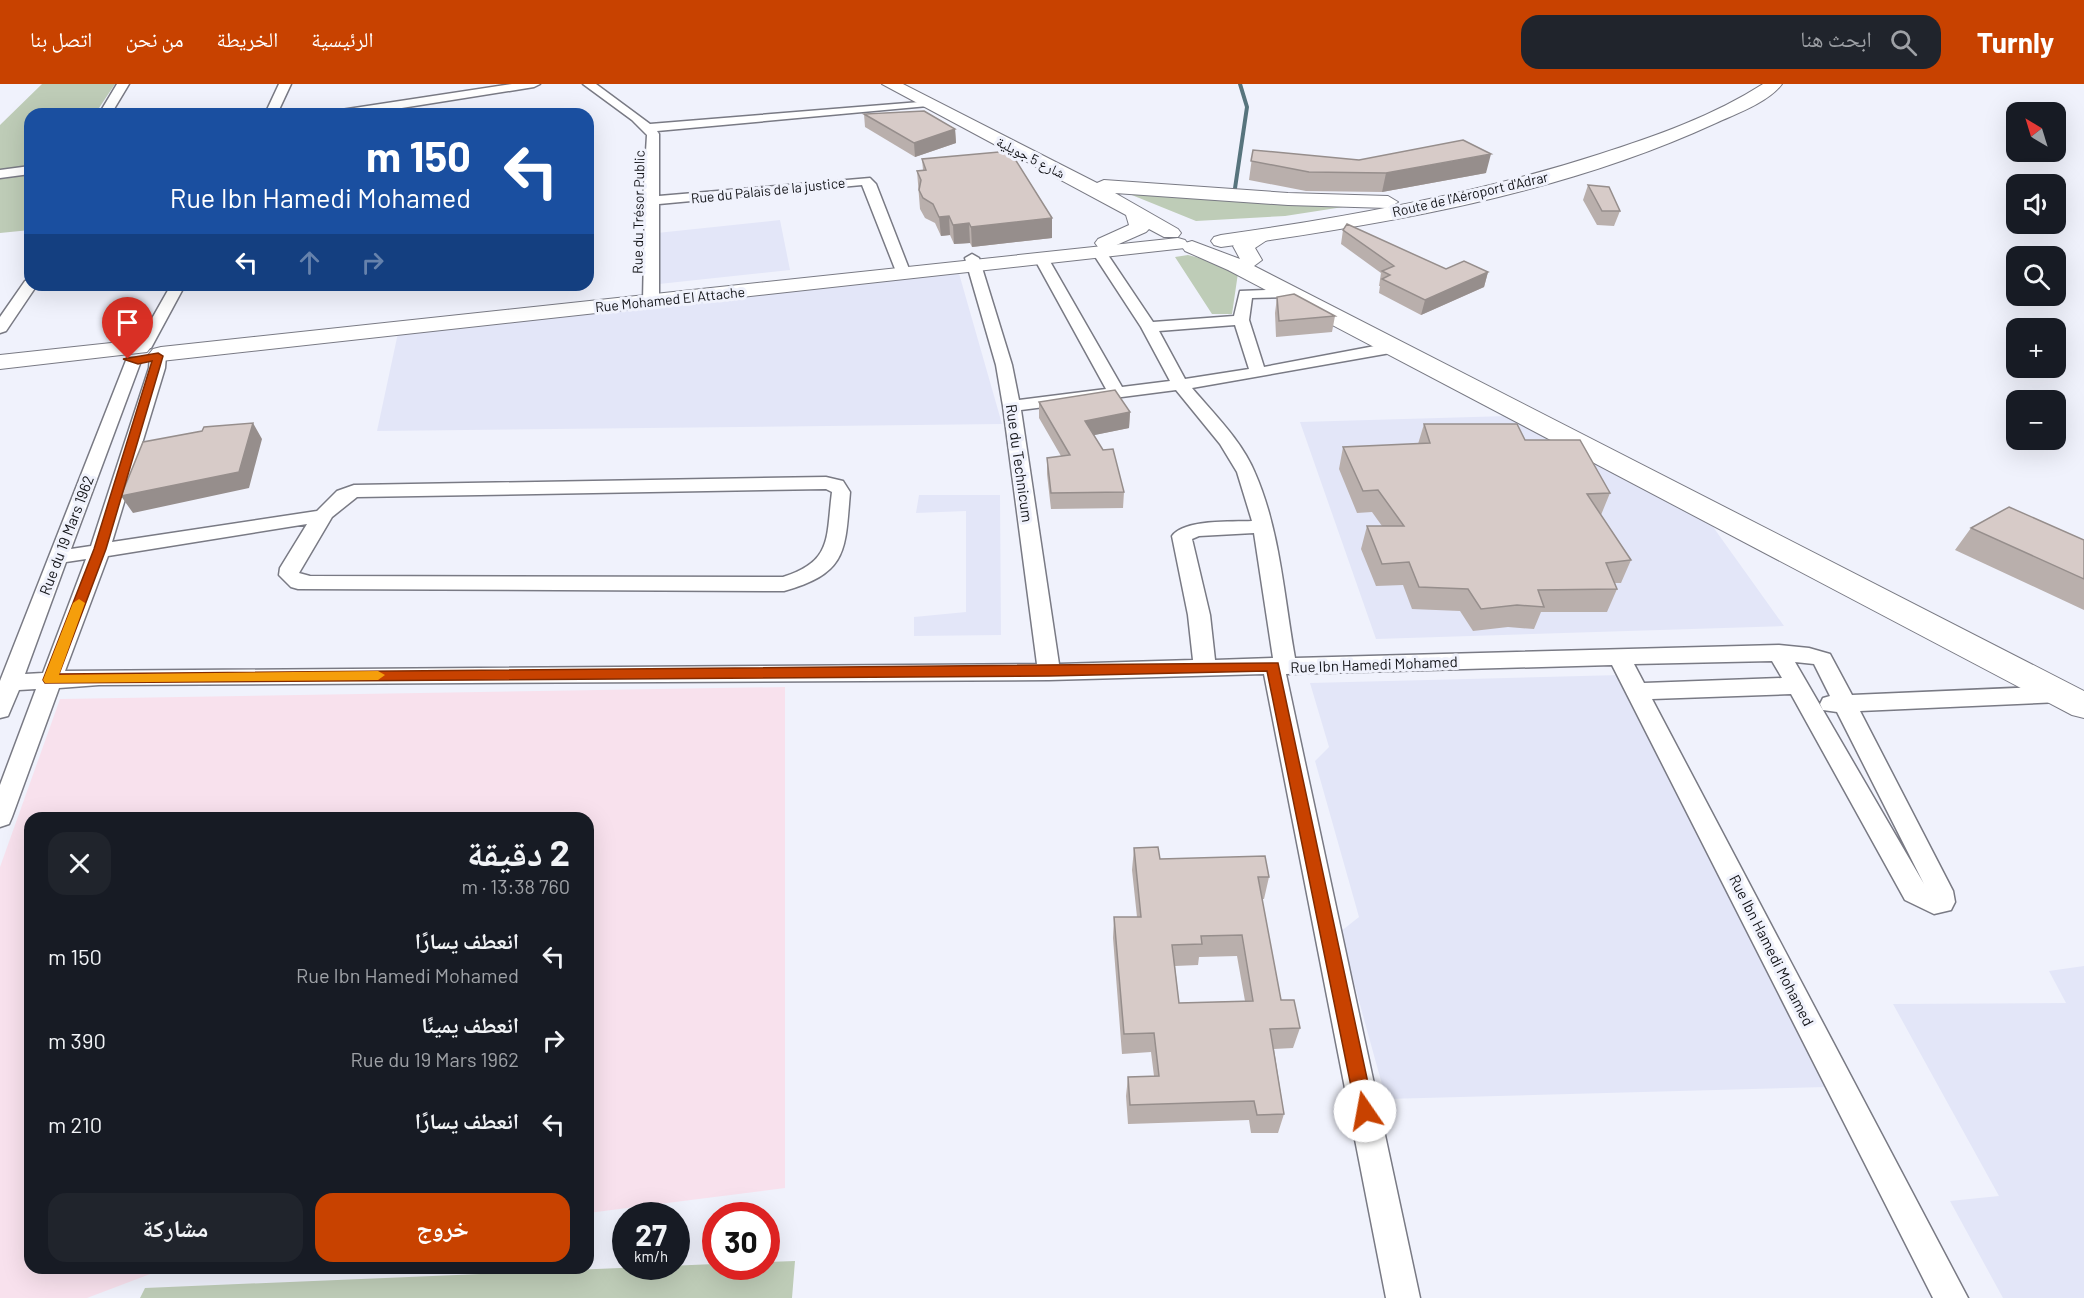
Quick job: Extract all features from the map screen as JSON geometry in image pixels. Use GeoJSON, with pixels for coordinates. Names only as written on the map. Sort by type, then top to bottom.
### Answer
{"type":"FeatureCollection","features":[{"type":"Feature","properties":{"kind":"main road","name":"شارع 5 جويلية"},"geometry":{"type":"LineString","coordinates":[[890,84],[1104,186],[1194,237]]}},
{"type":"Feature","properties":{"kind":"main road","name":"شارع 5 جويلية"},"geometry":{"type":"LineString","coordinates":[[905,84],[1133,211],[1194,237]]}},
{"type":"Feature","properties":{"kind":"main road","name":"Route de l'Aéroport d'Adrar"},"geometry":{"type":"LineString","coordinates":[[1457,194],[1626,142],[1694,116],[1754,84]]}},
{"type":"Feature","properties":{"kind":"main road","name":"Route de l'Aéroport d'Adrar"},"geometry":{"type":"LineString","coordinates":[[1194,237],[1263,236],[1395,206],[1532,182],[1692,128],[1755,97],[1774,84]]}},
{"type":"Feature","properties":{"kind":"main road"},"geometry":{"type":"LineString","coordinates":[[1104,186],[1395,206]]}},
{"type":"Feature","properties":{"kind":"main road","name":"Route de l'Aéroport d'Adrar"},"geometry":{"type":"LineString","coordinates":[[1194,237],[1289,219],[1395,206]]}},
{"type":"Feature","properties":{"kind":"main road"},"geometry":{"type":"LineString","coordinates":[[1102,247],[1139,228],[1140,221],[1133,211]]}},
{"type":"Feature","properties":{"kind":"main road"},"geometry":{"type":"LineString","coordinates":[[1251,260],[1243,246],[1263,236]]}},
{"type":"Feature","properties":{"kind":"main road"},"geometry":{"type":"LineString","coordinates":[[1194,237],[1251,260],[2072,690],[2084,706]]}},
{"type":"Feature","properties":{"kind":"main road"},"geometry":{"type":"LineString","coordinates":[[1194,237],[1236,265],[2072,690]]}},
{"type":"Feature","properties":{"kind":"main road","name":"Rue Mohamed El Attache"},"geometry":{"type":"LineString","coordinates":[[0,362],[57,362],[147,353],[1194,237]]}},
{"type":"Feature","properties":{"kind":"main road","name":"Rue Mohamed El Attache"},"geometry":{"type":"LineString","coordinates":[[973,262],[1041,258],[1102,247]]}},
{"type":"Feature","properties":{"kind":"main road","name":"Rue Mohamed El Attache"},"geometry":{"type":"LineString","coordinates":[[0,374],[57,362]]}},
{"type":"Feature","properties":{"kind":"street"},"geometry":{"type":"LineString","coordinates":[[109,108],[123,84]]}},
{"type":"Feature","properties":{"kind":"street"},"geometry":{"type":"LineString","coordinates":[[274,108],[285,84]]}},
{"type":"Feature","properties":{"kind":"street"},"geometry":{"type":"LineString","coordinates":[[380,108],[534,84]]}},
{"type":"Feature","properties":{"kind":"street"},"geometry":{"type":"LineString","coordinates":[[589,84],[649,128],[928,103]]}},
{"type":"Feature","properties":{"kind":"street","name":"Rue du Trésor Public"},"geometry":{"type":"LineString","coordinates":[[649,128],[655,139],[650,201],[651,297]]}},
{"type":"Feature","properties":{"kind":"street"},"geometry":{"type":"LineString","coordinates":[[0,174],[24,172]]}},
{"type":"Feature","properties":{"kind":"street","name":"Rue du Palais de la justice"},"geometry":{"type":"LineString","coordinates":[[650,201],[865,181],[869,184],[902,270]]}},
{"type":"Feature","properties":{"kind":"street"},"geometry":{"type":"LineString","coordinates":[[1102,247],[1180,384],[1228,442],[1240,462],[1263,527],[1279,666],[1403,1298]]}},
{"type":"Feature","properties":{"kind":"street"},"geometry":{"type":"LineString","coordinates":[[1041,258],[1117,393]]}},
{"type":"Feature","properties":{"kind":"street","name":"Rue du Technicum"},"geometry":{"type":"LineString","coordinates":[[973,262],[1004,365],[1012,406],[1049,672]]}},
{"type":"Feature","properties":{"kind":"street"},"geometry":{"type":"LineString","coordinates":[[0,328],[25,291]]}},
{"type":"Feature","properties":{"kind":"street"},"geometry":{"type":"LineString","coordinates":[[0,817],[100,549],[113,508],[147,353],[175,291]]}},
{"type":"Feature","properties":{"kind":"street"},"geometry":{"type":"LineString","coordinates":[[1258,373],[1240,320],[1247,293],[1289,292]]}},
{"type":"Feature","properties":{"kind":"street"},"geometry":{"type":"LineString","coordinates":[[1149,327],[1240,320]]}},
{"type":"Feature","properties":{"kind":"street"},"geometry":{"type":"LineString","coordinates":[[1012,406],[1258,373],[1396,347]]}},
{"type":"Feature","properties":{"kind":"street","name":"Rue du 19 Mars 1962"},"geometry":{"type":"LineString","coordinates":[[0,710],[74,514],[147,353]]}},
{"type":"Feature","properties":{"kind":"street"},"geometry":{"type":"LineString","coordinates":[[58,556],[323,516],[338,498],[359,491],[826,483],[836,485],[841,492],[833,553],[825,566],[809,577],[784,584],[322,583],[292,579],[290,568],[323,516]]}},
{"type":"Feature","properties":{"kind":"street"},"geometry":{"type":"LineString","coordinates":[[74,514],[113,508]]}},
{"type":"Feature","properties":{"kind":"street"},"geometry":{"type":"LineString","coordinates":[[1205,668],[1199,615],[1182,536],[1196,530],[1263,527]]}},
{"type":"Feature","properties":{"kind":"street"},"geometry":{"type":"LineString","coordinates":[[1619,657],[1779,654],[1814,656],[1822,659],[1940,891],[1942,902],[1934,903],[1914,892],[1779,654]]}},
{"type":"Feature","properties":{"kind":"street","name":"Rue Ibn Hamedi Mohamed"},"geometry":{"type":"LineString","coordinates":[[11,683],[111,677],[1049,672],[1619,657],[1952,1298]]}},
{"type":"Feature","properties":{"kind":"street"},"geometry":{"type":"LineString","coordinates":[[1636,691],[1800,694],[1844,705],[2072,690]]}},
{"type":"Feature","properties":{"kind":"shaded area"},"geometry":{"type":"Polygon","coordinates":[[[780,220],[790,270],[659,284],[657,233],[780,220]]]}},
{"type":"Feature","properties":{"kind":"shaded area"},"geometry":{"type":"Polygon","coordinates":[[[958,270],[1002,424],[377,431],[398,333],[958,270]]]}},
{"type":"Feature","properties":{"kind":"shaded area"},"geometry":{"type":"Polygon","coordinates":[[[1508,416],[1711,524],[1784,626],[1376,639],[1300,422],[1508,416]]]}},
{"type":"Feature","properties":{"kind":"shaded area"},"geometry":{"type":"Polygon","coordinates":[[[919,495],[1000,495],[1001,635],[914,636],[914,617],[966,612],[966,511],[916,513],[919,495]]]}},
{"type":"Feature","properties":{"kind":"shaded area"},"geometry":{"type":"Polygon","coordinates":[[[1620,675],[1826,1087],[1386,1099],[1340,932],[1359,917],[1315,761],[1329,747],[1310,683],[1620,675]]]}},
{"type":"Feature","properties":{"kind":"shaded area"},"geometry":{"type":"Polygon","coordinates":[[[785,687],[785,1188],[675,1202],[612,1202],[612,1210],[594,1212],[594,812],[24,812],[24,1274],[150,1274],[87,1298],[0,1298],[0,867],[60,699],[785,687]]]}},
{"type":"Feature","properties":{"kind":"shaded area"},"geometry":{"type":"Polygon","coordinates":[[[2084,966],[2084,1298],[2003,1298],[1950,1201],[1999,1196],[1893,1004],[2066,1003],[2049,971],[2084,966]]]}},
{"type":"Feature","properties":{"kind":"green space"},"geometry":{"type":"Polygon","coordinates":[[[42,84],[115,84],[99,108],[24,108],[24,168],[0,170],[0,125],[42,84]]]}},
{"type":"Feature","properties":{"kind":"green space"},"geometry":{"type":"Polygon","coordinates":[[[24,176],[24,231],[0,233],[0,179],[24,176]]]}},
{"type":"Feature","properties":{"kind":"green space"},"geometry":{"type":"Polygon","coordinates":[[[1117,189],[1369,203],[1285,216],[1196,221],[1117,189]]]}},
{"type":"Feature","properties":{"kind":"green space"},"geometry":{"type":"Polygon","coordinates":[[[1188,255],[1215,262],[1238,273],[1232,314],[1212,314],[1175,257],[1188,255]]]}},
{"type":"Feature","properties":{"kind":"green space"},"geometry":{"type":"Polygon","coordinates":[[[795,1261],[792,1298],[140,1298],[145,1288],[478,1274],[594,1274],[594,1269],[612,1268],[612,1280],[690,1280],[690,1265],[702,1265],[702,1280],[780,1280],[780,1262],[795,1261]]]}},
{"type":"Feature","properties":{"kind":"building"},"geometry":{"type":"Polygon","coordinates":[[[924,111],[955,129],[914,143],[864,114],[924,111]]]}},
{"type":"Feature","properties":{"kind":"building"},"geometry":{"type":"Polygon","coordinates":[[[1463,140],[1491,154],[1386,173],[1309,172],[1251,161],[1253,150],[1359,160],[1463,140]]]}},
{"type":"Feature","properties":{"kind":"building"},"geometry":{"type":"Polygon","coordinates":[[[1010,151],[1052,218],[971,227],[969,223],[953,225],[949,216],[939,217],[933,204],[923,198],[919,190],[921,180],[917,171],[926,170],[922,159],[1010,151]]]}},
{"type":"Feature","properties":{"kind":"building"},"geometry":{"type":"Polygon","coordinates":[[[1588,185],[1609,187],[1620,211],[1602,211],[1588,185]]]}},
{"type":"Feature","properties":{"kind":"building"},"geometry":{"type":"Polygon","coordinates":[[[1347,224],[1446,269],[1464,261],[1488,272],[1425,300],[1382,279],[1390,275],[1382,271],[1394,266],[1343,230],[1347,224]]]}},
{"type":"Feature","properties":{"kind":"building"},"geometry":{"type":"Polygon","coordinates":[[[1294,294],[1335,316],[1279,321],[1277,297],[1294,294]]]}},
{"type":"Feature","properties":{"kind":"building"},"geometry":{"type":"Polygon","coordinates":[[[1115,390],[1130,412],[1085,421],[1103,450],[1113,449],[1124,492],[1051,493],[1047,458],[1070,455],[1039,402],[1115,390]]]}},
{"type":"Feature","properties":{"kind":"building"},"geometry":{"type":"Polygon","coordinates":[[[253,423],[239,472],[121,496],[143,442],[202,431],[204,427],[253,423]]]}},
{"type":"Feature","properties":{"kind":"building"},"geometry":{"type":"Polygon","coordinates":[[[1424,424],[1517,424],[1525,440],[1580,440],[1610,493],[1587,494],[1631,560],[1606,563],[1617,589],[1538,590],[1544,607],[1517,605],[1481,609],[1468,589],[1419,587],[1409,562],[1382,564],[1367,526],[1404,526],[1378,490],[1363,491],[1343,447],[1430,443],[1424,424]]]}},
{"type":"Feature","properties":{"kind":"building"},"geometry":{"type":"Polygon","coordinates":[[[2009,507],[2084,540],[2084,579],[1971,528],[2009,507]]]}},
{"type":"Feature","properties":{"kind":"building"},"geometry":{"type":"Polygon","coordinates":[[[1158,847],[1160,859],[1265,856],[1269,877],[1258,877],[1281,1000],[1294,1000],[1300,1028],[1270,1029],[1284,1114],[1257,1115],[1254,1101],[1130,1105],[1128,1077],[1159,1076],[1154,1033],[1124,1034],[1114,917],[1141,917],[1134,848],[1158,847]],[[1242,935],[1201,936],[1202,944],[1172,945],[1179,1003],[1253,1001],[1242,935]]]}},
{"type":"Feature","properties":{"kind":"waterway"},"geometry":{"type":"LineString","coordinates":[[1234,195],[1247,107],[1240,84]]}},
{"type":"Feature","properties":{"kind":"slow traffic"},"geometry":{"type":"LineString","coordinates":[[79,603],[50,680],[99,677],[378,675]]}},
{"type":"Feature","properties":{"kind":"route"},"geometry":{"type":"LineString","coordinates":[[128,359],[138,362],[158,356],[157,368],[100,549],[50,680],[99,677],[1049,672],[1273,666],[1365,1111]]}}]}
